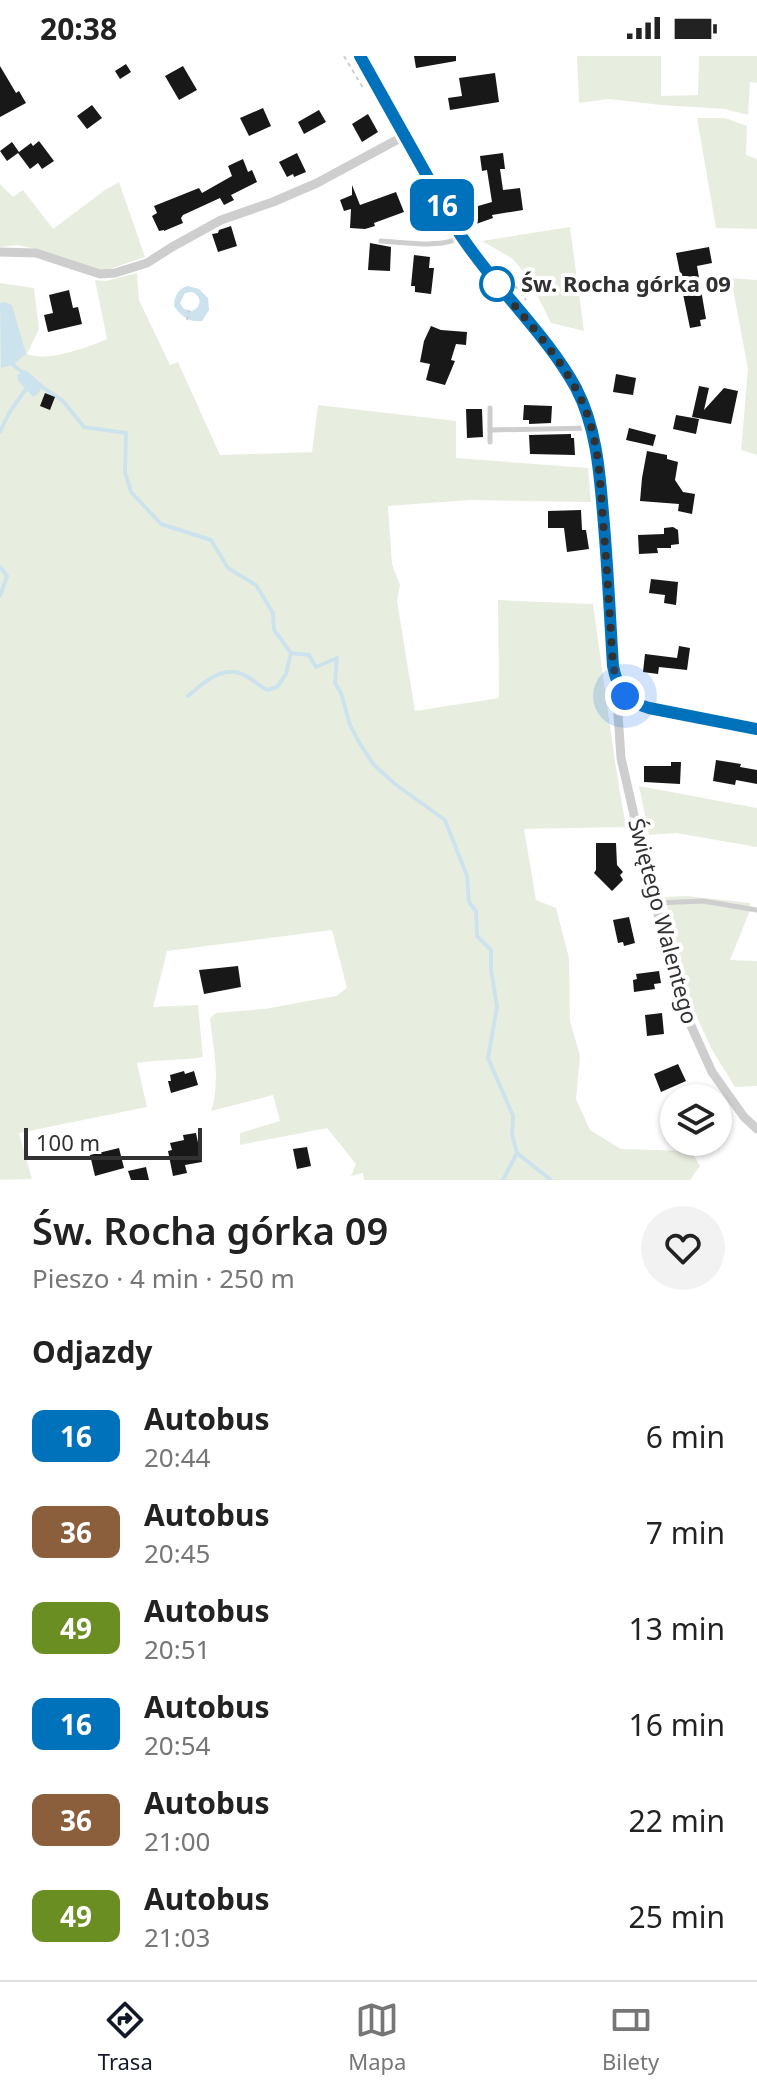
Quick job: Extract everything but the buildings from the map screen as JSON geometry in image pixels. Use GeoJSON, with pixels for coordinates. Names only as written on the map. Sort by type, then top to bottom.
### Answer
{"type":"FeatureCollection","features":[{"type":"Feature","properties":{"kind":"street"},"geometry":{"type":"LineString","coordinates":[[360,56],[461,236],[566,372],[584,407],[591,428],[602,504],[613,666],[618,685],[625,696],[639,705],[757,729]]}},
{"type":"Feature","properties":{"kind":"street"},"geometry":{"type":"LineString","coordinates":[[0,252],[36,253],[100,274],[115,273],[147,263],[221,220],[317,183],[404,136]]}},
{"type":"Feature","properties":{"kind":"street","name":"Świętego Walentego"},"geometry":{"type":"LineString","coordinates":[[625,696],[618,714],[619,747],[683,1008],[712,1072],[744,1117],[757,1129]]}},
{"type":"Feature","properties":{"kind":"lane"},"geometry":{"type":"LineString","coordinates":[[381,241],[440,244],[453,242],[461,236]]}},
{"type":"Feature","properties":{"kind":"lane"},"geometry":{"type":"LineString","coordinates":[[490,408],[490,442]]}},
{"type":"Feature","properties":{"kind":"lane"},"geometry":{"type":"LineString","coordinates":[[490,430],[591,428]]}},
{"type":"Feature","properties":{"kind":"lane"},"geometry":{"type":"LineString","coordinates":[[655,903],[703,901],[757,910]]}},
{"type":"Feature","properties":{"kind":"path"},"geometry":{"type":"LineString","coordinates":[[187,320],[189,310]]}},
{"type":"Feature","properties":{"kind":"green space"},"geometry":{"type":"Polygon","coordinates":[[[577,56],[661,56],[661,96],[698,95],[699,56],[757,56],[757,83],[750,82],[748,115],[725,109],[609,99],[579,103],[577,56]]]}},
{"type":"Feature","properties":{"kind":"green space"},"geometry":{"type":"Polygon","coordinates":[[[697,118],[725,118],[747,126],[746,155],[757,159],[757,229],[716,228],[697,118]]]}},
{"type":"Feature","properties":{"kind":"green space"},"geometry":{"type":"Polygon","coordinates":[[[119,182],[145,257],[104,271],[40,250],[18,245],[0,247],[0,184],[13,197],[23,190],[53,229],[119,182]]]}},
{"type":"Feature","properties":{"kind":"green space"},"geometry":{"type":"Polygon","coordinates":[[[570,227],[584,331],[551,323],[528,277],[513,259],[482,241],[570,227]]]}},
{"type":"Feature","properties":{"kind":"green space"},"geometry":{"type":"Polygon","coordinates":[[[137,273],[139,300],[170,365],[178,362],[220,455],[312,452],[318,405],[456,421],[456,458],[588,468],[591,502],[470,500],[388,506],[392,564],[400,585],[397,601],[415,711],[499,698],[498,600],[593,604],[626,827],[524,829],[536,900],[556,908],[569,958],[570,1021],[580,1056],[576,1099],[590,1130],[621,1149],[660,1150],[660,1156],[694,1156],[700,1166],[690,1180],[364,1180],[363,1173],[351,1176],[356,1164],[327,1128],[240,1145],[240,1133],[280,1121],[273,1095],[211,1111],[216,1077],[210,1018],[216,1013],[264,1009],[336,996],[347,988],[332,930],[167,951],[153,1007],[198,1005],[203,1057],[137,1063],[147,1107],[19,1133],[32,1179],[0,1180],[0,283],[34,288],[39,329],[27,354],[45,356],[78,350],[107,339],[95,280],[106,281],[137,273]]]}},
{"type":"Feature","properties":{"kind":"green space"},"geometry":{"type":"Polygon","coordinates":[[[731,278],[757,280],[757,455],[741,450],[748,369],[731,278]]]}},
{"type":"Feature","properties":{"kind":"green space"},"geometry":{"type":"Polygon","coordinates":[[[639,786],[757,808],[757,847],[676,833],[649,835],[639,786]]]}},
{"type":"Feature","properties":{"kind":"green space"},"geometry":{"type":"Polygon","coordinates":[[[686,896],[750,903],[730,960],[757,961],[757,1086],[735,1087],[711,1048],[690,1002],[665,897],[686,896]]]}},
{"type":"Feature","properties":{"kind":"water"},"geometry":{"type":"Polygon","coordinates":[[[188,286],[199,289],[208,298],[209,310],[202,321],[186,318],[174,306],[177,293],[188,286]],[[185,293],[180,303],[184,309],[192,311],[198,307],[199,299],[195,294],[185,293]]]}},
{"type":"Feature","properties":{"kind":"water"},"geometry":{"type":"Polygon","coordinates":[[[0,303],[12,305],[26,354],[13,365],[1,368],[0,303]]]}},
{"type":"Feature","properties":{"kind":"water"},"geometry":{"type":"Polygon","coordinates":[[[26,370],[43,385],[33,397],[18,381],[17,375],[26,370]]]}},
{"type":"Feature","properties":{"kind":"waterway"},"geometry":{"type":"LineString","coordinates":[[12,361],[25,374]]}},
{"type":"Feature","properties":{"kind":"waterway"},"geometry":{"type":"LineString","coordinates":[[38,384],[63,401],[84,427],[126,433],[125,472],[131,492],[161,524],[211,540],[228,568],[256,585],[273,613],[274,630],[291,653],[309,655],[316,667],[337,658],[335,683],[360,744],[374,765],[395,784],[445,820],[467,876],[469,902],[476,911],[477,936],[491,950],[497,1007],[488,1058],[513,1116],[512,1134],[517,1153],[503,1180]]}},
{"type":"Feature","properties":{"kind":"waterway"},"geometry":{"type":"LineString","coordinates":[[0,432],[28,386]]}},
{"type":"Feature","properties":{"kind":"waterway"},"geometry":{"type":"LineString","coordinates":[[0,567],[7,576],[0,596]]}},
{"type":"Feature","properties":{"kind":"waterway"},"geometry":{"type":"LineString","coordinates":[[188,696],[211,678],[232,672],[242,674],[267,690],[277,687],[286,674],[291,653]]}},
{"type":"Feature","properties":{"kind":"waterway"},"geometry":{"type":"LineString","coordinates":[[517,1153],[551,1180]]}},
{"type":"Feature","properties":{"kind":"bus line","name":"16"},"geometry":{"type":"LineString","coordinates":[[360,56],[458,231],[566,372],[584,407],[597,459],[613,666],[621,691],[633,702],[649,708],[757,729]]}},
{"type":"Feature","properties":{"kind":"place","name":"Św. Rocha górka 09"},"geometry":{"type":"Point","coordinates":[497,284]}},
{"type":"Feature","properties":{"kind":"route"},"geometry":{"type":"LineString","coordinates":[[497,284],[566,372],[590,422],[602,504],[613,666],[615,678],[625,696]]}}]}
